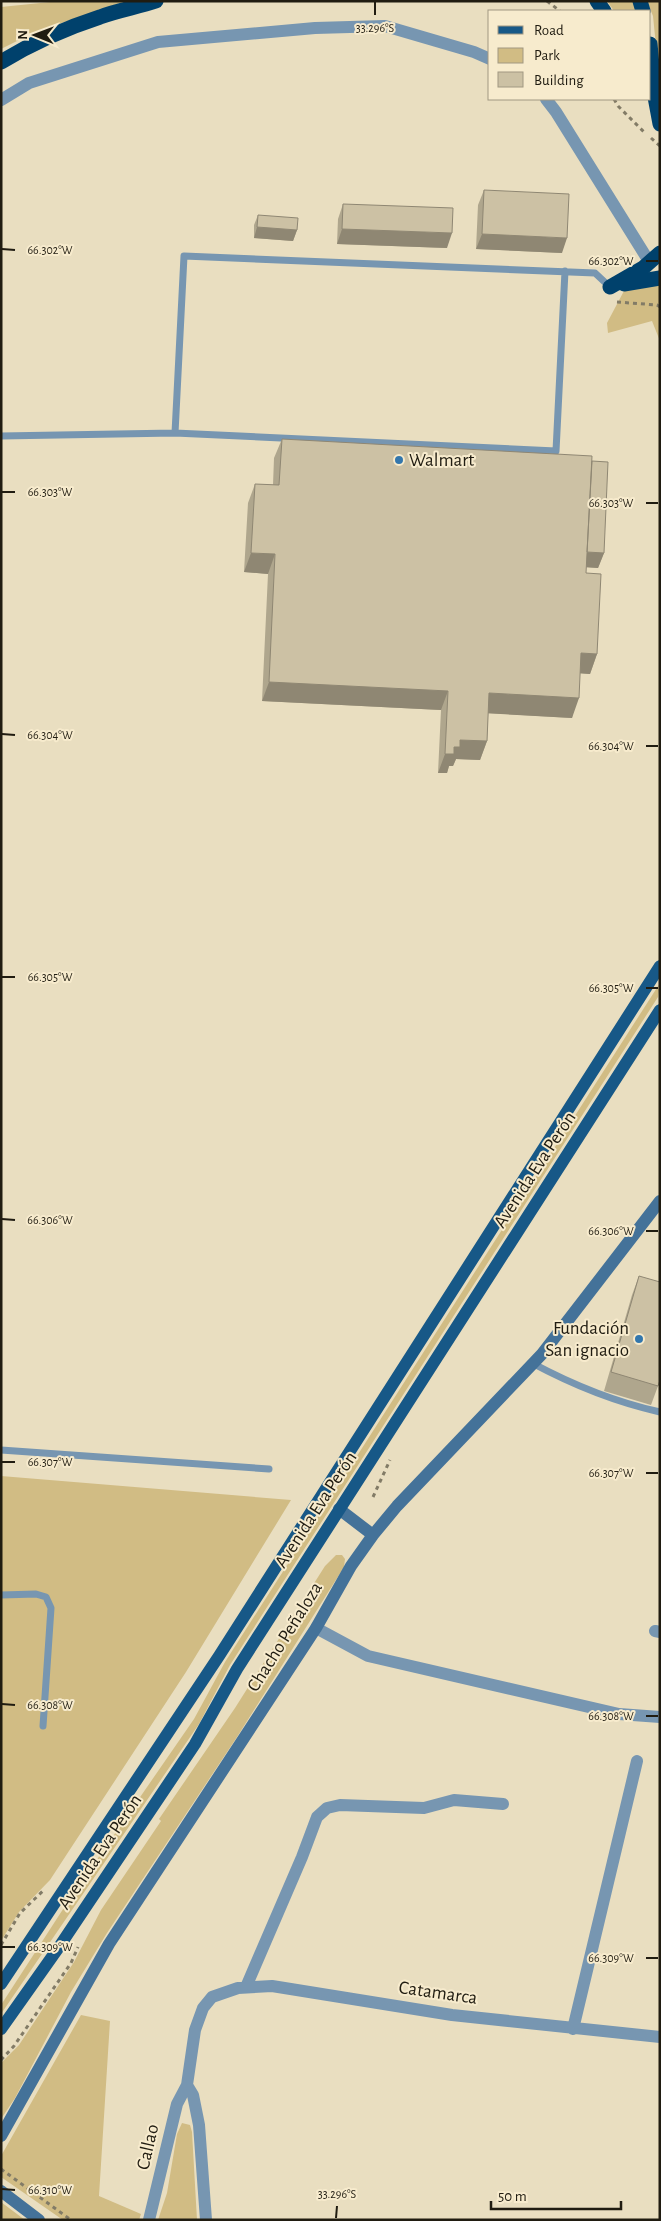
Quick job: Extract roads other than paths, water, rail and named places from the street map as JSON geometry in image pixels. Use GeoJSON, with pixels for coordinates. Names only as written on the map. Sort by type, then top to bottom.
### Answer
{"type":"FeatureCollection","features":[{"type":"Feature","properties":{"kind":"highway"},"geometry":{"type":"LineString","coordinates":[[1,62],[24,48],[62,31],[101,16],[156,1]]}},
{"type":"Feature","properties":{"kind":"highway"},"geometry":{"type":"LineString","coordinates":[[651,55],[655,98],[660,124]]}},
{"type":"Feature","properties":{"kind":"highway"},"geometry":{"type":"LineString","coordinates":[[645,100],[660,137]]}},
{"type":"Feature","properties":{"kind":"highway"},"geometry":{"type":"LineString","coordinates":[[609,294],[655,258]]}},
{"type":"Feature","properties":{"kind":"highway"},"geometry":{"type":"LineString","coordinates":[[609,294],[660,278]]}},
{"type":"Feature","properties":{"kind":"main road","name":"Avenida Eva Perón"},"geometry":{"type":"LineString","coordinates":[[1,1984],[224,1648],[660,966]]}},
{"type":"Feature","properties":{"kind":"main road","name":"Avenida Eva Perón"},"geometry":{"type":"LineString","coordinates":[[1,2029],[59,1947],[195,1744],[237,1669],[660,1010]]}},
{"type":"Feature","properties":{"kind":"street"},"geometry":{"type":"LineString","coordinates":[[1,100],[29,83],[158,42],[315,28],[384,26],[474,52],[488,59]]}},
{"type":"Feature","properties":{"kind":"street"},"geometry":{"type":"LineString","coordinates":[[547,100],[655,258]]}},
{"type":"Feature","properties":{"kind":"street","name":"Chacho Peñaloza"},"geometry":{"type":"LineString","coordinates":[[1,2136],[109,1944],[316,1628],[351,1566],[397,1506],[532,1363],[660,1201]]}},
{"type":"Feature","properties":{"kind":"street"},"geometry":{"type":"LineString","coordinates":[[339,1509],[373,1535]]}},
{"type":"Feature","properties":{"kind":"street"},"geometry":{"type":"LineString","coordinates":[[316,1628],[368,1656],[619,1714],[660,1716]]}},
{"type":"Feature","properties":{"kind":"street"},"geometry":{"type":"LineString","coordinates":[[573,2028],[637,1761]]}},
{"type":"Feature","properties":{"kind":"street"},"geometry":{"type":"LineString","coordinates":[[246,1987],[302,1858],[317,1817],[327,1808],[340,1805],[424,1808],[454,1800],[503,1804]]}},
{"type":"Feature","properties":{"kind":"street","name":"Catamarca"},"geometry":{"type":"LineString","coordinates":[[212,1997],[238,1988],[272,1986],[452,2015],[660,2037]]}},
{"type":"Feature","properties":{"kind":"street","name":"Callao"},"geometry":{"type":"LineString","coordinates":[[150,2220],[177,2104],[187,2085],[195,2030],[203,2008],[212,1997]]}},
{"type":"Feature","properties":{"kind":"street","name":"Callao"},"geometry":{"type":"LineString","coordinates":[[187,2085],[193,2095],[199,2125],[206,2220]]}},
{"type":"Feature","properties":{"kind":"street"},"geometry":{"type":"LineString","coordinates":[[1,2191],[39,2220]]}},
{"type":"Feature","properties":{"kind":"lane"},"geometry":{"type":"LineString","coordinates":[[175,433],[184,256],[595,273],[609,294]]}},
{"type":"Feature","properties":{"kind":"lane"},"geometry":{"type":"LineString","coordinates":[[1,436],[175,433],[556,451],[565,271]]}},
{"type":"Feature","properties":{"kind":"lane"},"geometry":{"type":"LineString","coordinates":[[532,1363],[566,1381],[603,1396],[660,1412]]}},
{"type":"Feature","properties":{"kind":"lane"},"geometry":{"type":"LineString","coordinates":[[1,1450],[269,1469]]}},
{"type":"Feature","properties":{"kind":"lane"},"geometry":{"type":"LineString","coordinates":[[1,1595],[36,1594],[46,1597],[51,1608],[43,1726]]}},
{"type":"Feature","properties":{"kind":"place","name":"Walmart"},"geometry":{"type":"Point","coordinates":[399,460]}},
{"type":"Feature","properties":{"kind":"place","name":"Fundación San ignacio"},"geometry":{"type":"Point","coordinates":[639,1339]}}]}
